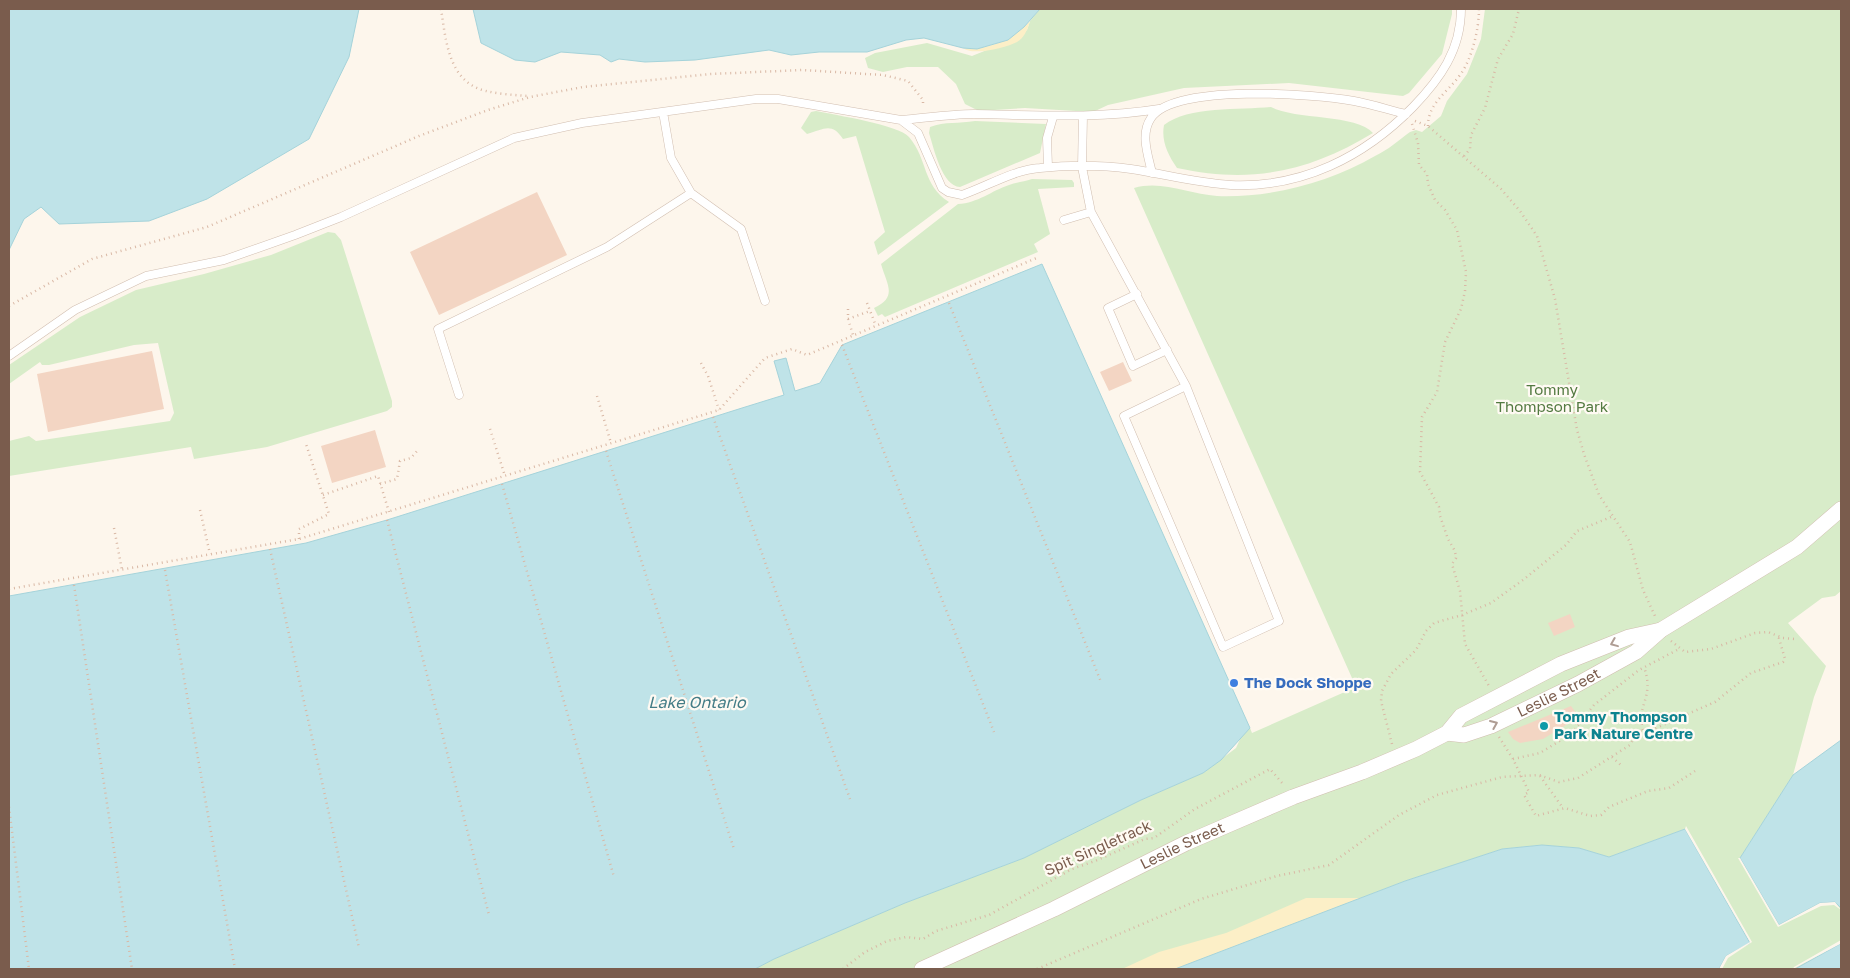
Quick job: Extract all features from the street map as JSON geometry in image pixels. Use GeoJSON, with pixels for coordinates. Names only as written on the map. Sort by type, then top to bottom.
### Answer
{"type":"FeatureCollection","features":[{"type":"Feature","properties":{"kind":"street","name":"Leslie Street"},"geometry":{"type":"LineString","coordinates":[[1447,733],[1464,735],[1491,726],[1578,684],[1636,652],[1661,630],[1797,547],[1841,509]]}},
{"type":"Feature","properties":{"kind":"street","name":"Leslie Street"},"geometry":{"type":"LineString","coordinates":[[922,969],[1054,909],[1186,843],[1293,797],[1396,758],[1447,733],[1461,716],[1569,661],[1629,637],[1661,630]]}},
{"type":"Feature","properties":{"kind":"lane"},"geometry":{"type":"LineString","coordinates":[[901,120],[918,133],[938,182],[948,192],[955,194],[969,192],[1018,172],[1048,167],[1130,169],[1231,185],[1289,180],[1355,155],[1408,116],[1434,84],[1456,46],[1461,9]]}},
{"type":"Feature","properties":{"kind":"lane"},"geometry":{"type":"LineString","coordinates":[[9,356],[75,310],[146,276],[224,260],[341,217],[514,138],[582,123],[756,99],[778,99],[901,120],[973,114],[1053,117],[1118,116],[1159,109],[1190,98],[1288,94],[1355,101],[1408,116]]}},
{"type":"Feature","properties":{"kind":"lane"},"geometry":{"type":"LineString","coordinates":[[1152,173],[1145,141],[1146,129],[1150,118],[1159,109]]}},
{"type":"Feature","properties":{"kind":"lane"},"geometry":{"type":"LineString","coordinates":[[664,112],[671,158],[691,193],[741,229],[765,301]]}},
{"type":"Feature","properties":{"kind":"lane"},"geometry":{"type":"LineString","coordinates":[[1083,116],[1082,167],[1091,212],[1186,386],[1279,621],[1223,647],[1124,416],[1186,386]]}},
{"type":"Feature","properties":{"kind":"lane"},"geometry":{"type":"LineString","coordinates":[[1048,167],[1047,138],[1053,117]]}},
{"type":"Feature","properties":{"kind":"lane"},"geometry":{"type":"LineString","coordinates":[[459,395],[438,329],[607,247],[691,193]]}},
{"type":"Feature","properties":{"kind":"lane"},"geometry":{"type":"LineString","coordinates":[[1064,220],[1091,212]]}},
{"type":"Feature","properties":{"kind":"lane"},"geometry":{"type":"LineString","coordinates":[[1137,294],[1108,308],[1133,366],[1167,350]]}},
{"type":"Feature","properties":{"kind":"path"},"geometry":{"type":"LineString","coordinates":[[441,9],[450,58],[458,73],[470,84],[484,91],[530,97]]}},
{"type":"Feature","properties":{"kind":"path"},"geometry":{"type":"LineString","coordinates":[[1464,156],[1470,149],[1471,135],[1485,108],[1498,59],[1513,34],[1519,9]]}},
{"type":"Feature","properties":{"kind":"path"},"geometry":{"type":"LineString","coordinates":[[1408,116],[1418,144],[1419,165],[1427,174],[1428,184],[1436,200],[1445,210],[1456,230],[1466,272],[1465,291],[1461,309],[1445,342],[1437,392],[1422,416],[1420,472],[1439,507],[1448,540],[1455,551],[1456,558],[1452,564],[1460,591],[1465,644],[1496,698]]}},
{"type":"Feature","properties":{"kind":"path"},"geometry":{"type":"LineString","coordinates":[[1428,126],[1502,189],[1537,236],[1555,299],[1578,430],[1592,479],[1612,516],[1630,542],[1643,590],[1661,630],[1679,649],[1685,652],[1712,649],[1756,633],[1768,632],[1789,640],[1796,639]]}},
{"type":"Feature","properties":{"kind":"path"},"geometry":{"type":"LineString","coordinates":[[9,589],[299,539],[719,410],[765,358],[792,349],[807,355],[1040,258]]}},
{"type":"Feature","properties":{"kind":"path"},"geometry":{"type":"LineString","coordinates":[[867,303],[876,326]]}},
{"type":"Feature","properties":{"kind":"path"},"geometry":{"type":"LineString","coordinates":[[949,303],[1101,682]]}},
{"type":"Feature","properties":{"kind":"path"},"geometry":{"type":"LineString","coordinates":[[848,309],[848,319],[853,335]]}},
{"type":"Feature","properties":{"kind":"path"},"geometry":{"type":"LineString","coordinates":[[848,319],[870,312]]}},
{"type":"Feature","properties":{"kind":"path"},"geometry":{"type":"LineString","coordinates":[[842,345],[994,732]]}},
{"type":"Feature","properties":{"kind":"path"},"geometry":{"type":"LineString","coordinates":[[701,364],[708,376],[719,410]]}},
{"type":"Feature","properties":{"kind":"path"},"geometry":{"type":"LineString","coordinates":[[597,396],[611,444]]}},
{"type":"Feature","properties":{"kind":"path"},"geometry":{"type":"LineString","coordinates":[[713,417],[850,799]]}},
{"type":"Feature","properties":{"kind":"path"},"geometry":{"type":"LineString","coordinates":[[490,429],[505,476]]}},
{"type":"Feature","properties":{"kind":"path"},"geometry":{"type":"LineString","coordinates":[[299,539],[299,529],[329,514],[306,444]]}},
{"type":"Feature","properties":{"kind":"path"},"geometry":{"type":"LineString","coordinates":[[380,484],[397,479],[400,460],[411,458],[418,451]]}},
{"type":"Feature","properties":{"kind":"path"},"geometry":{"type":"LineString","coordinates":[[606,451],[734,849]]}},
{"type":"Feature","properties":{"kind":"path"},"geometry":{"type":"LineString","coordinates":[[322,495],[378,476],[388,512]]}},
{"type":"Feature","properties":{"kind":"path"},"geometry":{"type":"LineString","coordinates":[[502,484],[614,877]]}},
{"type":"Feature","properties":{"kind":"path"},"geometry":{"type":"LineString","coordinates":[[200,510],[210,554]]}},
{"type":"Feature","properties":{"kind":"path"},"geometry":{"type":"LineString","coordinates":[[1396,758],[1381,701],[1382,691],[1392,674],[1416,650],[1426,630],[1434,623],[1462,615],[1491,603],[1566,545],[1577,532],[1612,516]]}},
{"type":"Feature","properties":{"kind":"path"},"geometry":{"type":"LineString","coordinates":[[387,520],[488,916]]}},
{"type":"Feature","properties":{"kind":"path"},"geometry":{"type":"LineString","coordinates":[[114,528],[122,570]]}},
{"type":"Feature","properties":{"kind":"path"},"geometry":{"type":"LineString","coordinates":[[270,549],[359,948]]}},
{"type":"Feature","properties":{"kind":"path"},"geometry":{"type":"LineString","coordinates":[[164,570],[235,969]]}},
{"type":"Feature","properties":{"kind":"path"},"geometry":{"type":"LineString","coordinates":[[74,585],[132,969]]}},
{"type":"Feature","properties":{"kind":"path"},"geometry":{"type":"LineString","coordinates":[[1037,969],[1196,902],[1277,876],[1329,865],[1395,818],[1434,796],[1502,777],[1539,775],[1558,782],[1578,778],[1630,745],[1637,732],[1656,728],[1715,702],[1751,673],[1783,662],[1785,659],[1778,635]]}},
{"type":"Feature","properties":{"kind":"path"},"geometry":{"type":"LineString","coordinates":[[1513,759],[1540,753],[1571,734],[1594,705],[1644,667],[1679,649]]}},
{"type":"Feature","properties":{"kind":"path"},"geometry":{"type":"LineString","coordinates":[[1643,730],[1640,715],[1649,685],[1644,667]]}},
{"type":"Feature","properties":{"kind":"path"},"geometry":{"type":"LineString","coordinates":[[1491,726],[1513,759],[1529,792],[1524,795],[1536,816],[1563,808],[1590,816],[1601,815],[1609,807],[1648,791],[1670,788],[1695,771]]}},
{"type":"Feature","properties":{"kind":"path"},"geometry":{"type":"LineString","coordinates":[[1612,757],[1623,767]]}},
{"type":"Feature","properties":{"kind":"path","name":"Spit Singletrack"},"geometry":{"type":"LineString","coordinates":[[843,969],[865,952],[887,941],[906,937],[923,939],[936,931],[990,914],[1072,869],[1145,839],[1154,838],[1195,809],[1270,769],[1293,797]]}},
{"type":"Feature","properties":{"kind":"path"},"geometry":{"type":"LineString","coordinates":[[1539,775],[1563,808]]}},
{"type":"Feature","properties":{"kind":"path"},"geometry":{"type":"LineString","coordinates":[[9,807],[30,969]]}},
{"type":"Feature","properties":{"kind":"green space"},"geometry":{"type":"Polygon","coordinates":[[[1040,9],[1452,9],[1452,14],[1442,54],[1409,93],[1403,96],[1289,83],[1184,88],[1108,105],[1093,112],[1025,108],[979,111],[965,104],[956,84],[938,67],[907,67],[883,72],[868,68],[865,58],[875,53],[927,43],[972,56],[992,48],[1005,46],[1027,30],[1030,21],[1040,9]]]}},
{"type":"Feature","properties":{"kind":"green space","name":"Tommy Thompson Park"},"geometry":{"type":"Polygon","coordinates":[[[1485,9],[1841,9],[1841,591],[1835,596],[1822,598],[1788,623],[1826,666],[1814,697],[1793,775],[1740,858],[1820,903],[1835,902],[1841,908],[1841,943],[1795,969],[1719,969],[1726,956],[1750,942],[1685,829],[1609,857],[1579,848],[1542,845],[1502,849],[1405,881],[1175,969],[755,969],[774,959],[905,903],[1024,858],[1141,800],[1203,773],[1236,748],[1241,737],[1250,728],[1252,733],[1356,687],[1134,188],[1165,186],[1217,196],[1258,194],[1299,187],[1357,166],[1384,151],[1410,132],[1416,130],[1422,132],[1441,116],[1447,101],[1467,74],[1481,39],[1485,9]]]}},
{"type":"Feature","properties":{"kind":"green space"},"geometry":{"type":"Polygon","coordinates":[[[1271,107],[1295,114],[1354,123],[1365,127],[1373,133],[1326,157],[1279,171],[1255,174],[1204,173],[1177,168],[1168,153],[1164,142],[1164,125],[1174,119],[1215,110],[1271,107]]]}},
{"type":"Feature","properties":{"kind":"green space"},"geometry":{"type":"Polygon","coordinates":[[[816,111],[893,128],[909,137],[915,145],[929,180],[940,195],[949,202],[878,255],[874,242],[885,232],[856,136],[843,139],[835,130],[827,128],[807,134],[801,128],[811,112],[816,111]]]}},
{"type":"Feature","properties":{"kind":"green space"},"geometry":{"type":"Polygon","coordinates":[[[975,121],[1046,124],[1040,153],[960,187],[954,185],[944,174],[936,157],[929,133],[930,127],[941,124],[975,121]]]}},
{"type":"Feature","properties":{"kind":"green space"},"geometry":{"type":"Polygon","coordinates":[[[1032,179],[1072,180],[1074,183],[1074,187],[1038,189],[1050,234],[1034,244],[1038,252],[885,317],[882,314],[878,316],[874,308],[886,299],[889,290],[881,264],[958,204],[978,199],[1002,187],[1032,179]]]}},
{"type":"Feature","properties":{"kind":"green space"},"geometry":{"type":"Polygon","coordinates":[[[328,232],[335,233],[341,240],[392,401],[392,407],[387,411],[267,447],[194,459],[191,447],[9,476],[9,441],[29,436],[36,441],[170,421],[174,413],[158,343],[134,345],[49,365],[42,365],[40,362],[9,384],[9,365],[80,317],[136,290],[204,274],[271,255],[328,232]]]}},
{"type":"Feature","properties":{"kind":"sand"},"geometry":{"type":"Polygon","coordinates":[[[1030,21],[1024,36],[1012,44],[997,49],[981,51],[963,48],[981,47],[999,42],[1016,34],[1030,21]]]}},
{"type":"Feature","properties":{"kind":"sand"},"geometry":{"type":"Polygon","coordinates":[[[1306,898],[1361,898],[1175,969],[1122,969],[1159,952],[1226,933],[1306,898]]]}},
{"type":"Feature","properties":{"kind":"water"},"geometry":{"type":"Polygon","coordinates":[[[9,9],[359,9],[349,57],[309,139],[207,199],[149,221],[59,224],[41,207],[24,219],[9,250],[9,9]]]}},
{"type":"Feature","properties":{"kind":"water"},"geometry":{"type":"Polygon","coordinates":[[[473,9],[1040,9],[1024,27],[1008,40],[977,49],[963,48],[924,38],[906,40],[867,52],[819,52],[791,55],[769,50],[695,60],[645,62],[619,59],[611,62],[600,55],[561,52],[535,62],[515,60],[481,43],[473,9]]]}},
{"type":"Feature","properties":{"kind":"water","name":"Lake Ontario"},"geometry":{"type":"Polygon","coordinates":[[[1042,264],[1250,728],[1221,760],[1203,773],[1141,800],[1024,858],[905,903],[774,959],[755,969],[9,969],[9,596],[306,543],[387,520],[784,395],[774,361],[786,358],[795,391],[820,383],[842,345],[1042,264]]]}},
{"type":"Feature","properties":{"kind":"water"},"geometry":{"type":"Polygon","coordinates":[[[1841,740],[1841,908],[1835,902],[1820,903],[1779,925],[1740,858],[1793,775],[1841,740]]]}},
{"type":"Feature","properties":{"kind":"water"},"geometry":{"type":"Polygon","coordinates":[[[1685,829],[1750,943],[1726,956],[1719,969],[1175,969],[1405,881],[1502,849],[1542,845],[1579,848],[1609,857],[1685,829]]]}},
{"type":"Feature","properties":{"kind":"water"},"geometry":{"type":"Polygon","coordinates":[[[1840,944],[1841,969],[1795,969],[1840,944]]]}},
{"type":"Feature","properties":{"kind":"pier"},"geometry":{"type":"Polygon","coordinates":[[[1686,826],[1752,942],[1728,958],[1722,969],[1719,969],[1726,956],[1750,942],[1685,829],[1686,826]]]}},
{"type":"Feature","properties":{"kind":"pier"},"geometry":{"type":"Polygon","coordinates":[[[1738,858],[1740,858],[1779,925],[1820,903],[1835,902],[1841,910],[1834,905],[1821,906],[1778,927],[1738,858]]]}},
{"type":"Feature","properties":{"kind":"pier"},"geometry":{"type":"Polygon","coordinates":[[[1841,940],[1840,944],[1793,969],[1794,967],[1841,940]]]}},
{"type":"Feature","properties":{"kind":"building"},"geometry":{"type":"Polygon","coordinates":[[[537,192],[567,255],[439,315],[410,252],[537,192]]]}},
{"type":"Feature","properties":{"kind":"building"},"geometry":{"type":"Polygon","coordinates":[[[152,351],[164,409],[48,432],[37,374],[152,351]]]}},
{"type":"Feature","properties":{"kind":"building"},"geometry":{"type":"Polygon","coordinates":[[[1123,362],[1132,381],[1109,391],[1100,372],[1123,362]]]}},
{"type":"Feature","properties":{"kind":"building"},"geometry":{"type":"Polygon","coordinates":[[[375,430],[386,467],[332,483],[321,446],[375,430]]]}},
{"type":"Feature","properties":{"kind":"building"},"geometry":{"type":"Polygon","coordinates":[[[1570,614],[1575,627],[1554,636],[1548,623],[1570,614]]]}},
{"type":"Feature","properties":{"kind":"building","name":"Tommy Thompson Park Nature Centre"},"geometry":{"type":"Polygon","coordinates":[[[1571,706],[1579,717],[1543,739],[1520,743],[1513,739],[1508,732],[1571,706]]]}},
{"type":"Feature","properties":{"kind":"place","name":"The Dock Shoppe"},"geometry":{"type":"Point","coordinates":[1234,683]}},
{"type":"Feature","properties":{"kind":"place","name":"Tommy Thompson Park Nature Centre"},"geometry":{"type":"Point","coordinates":[1544,726]}}]}
